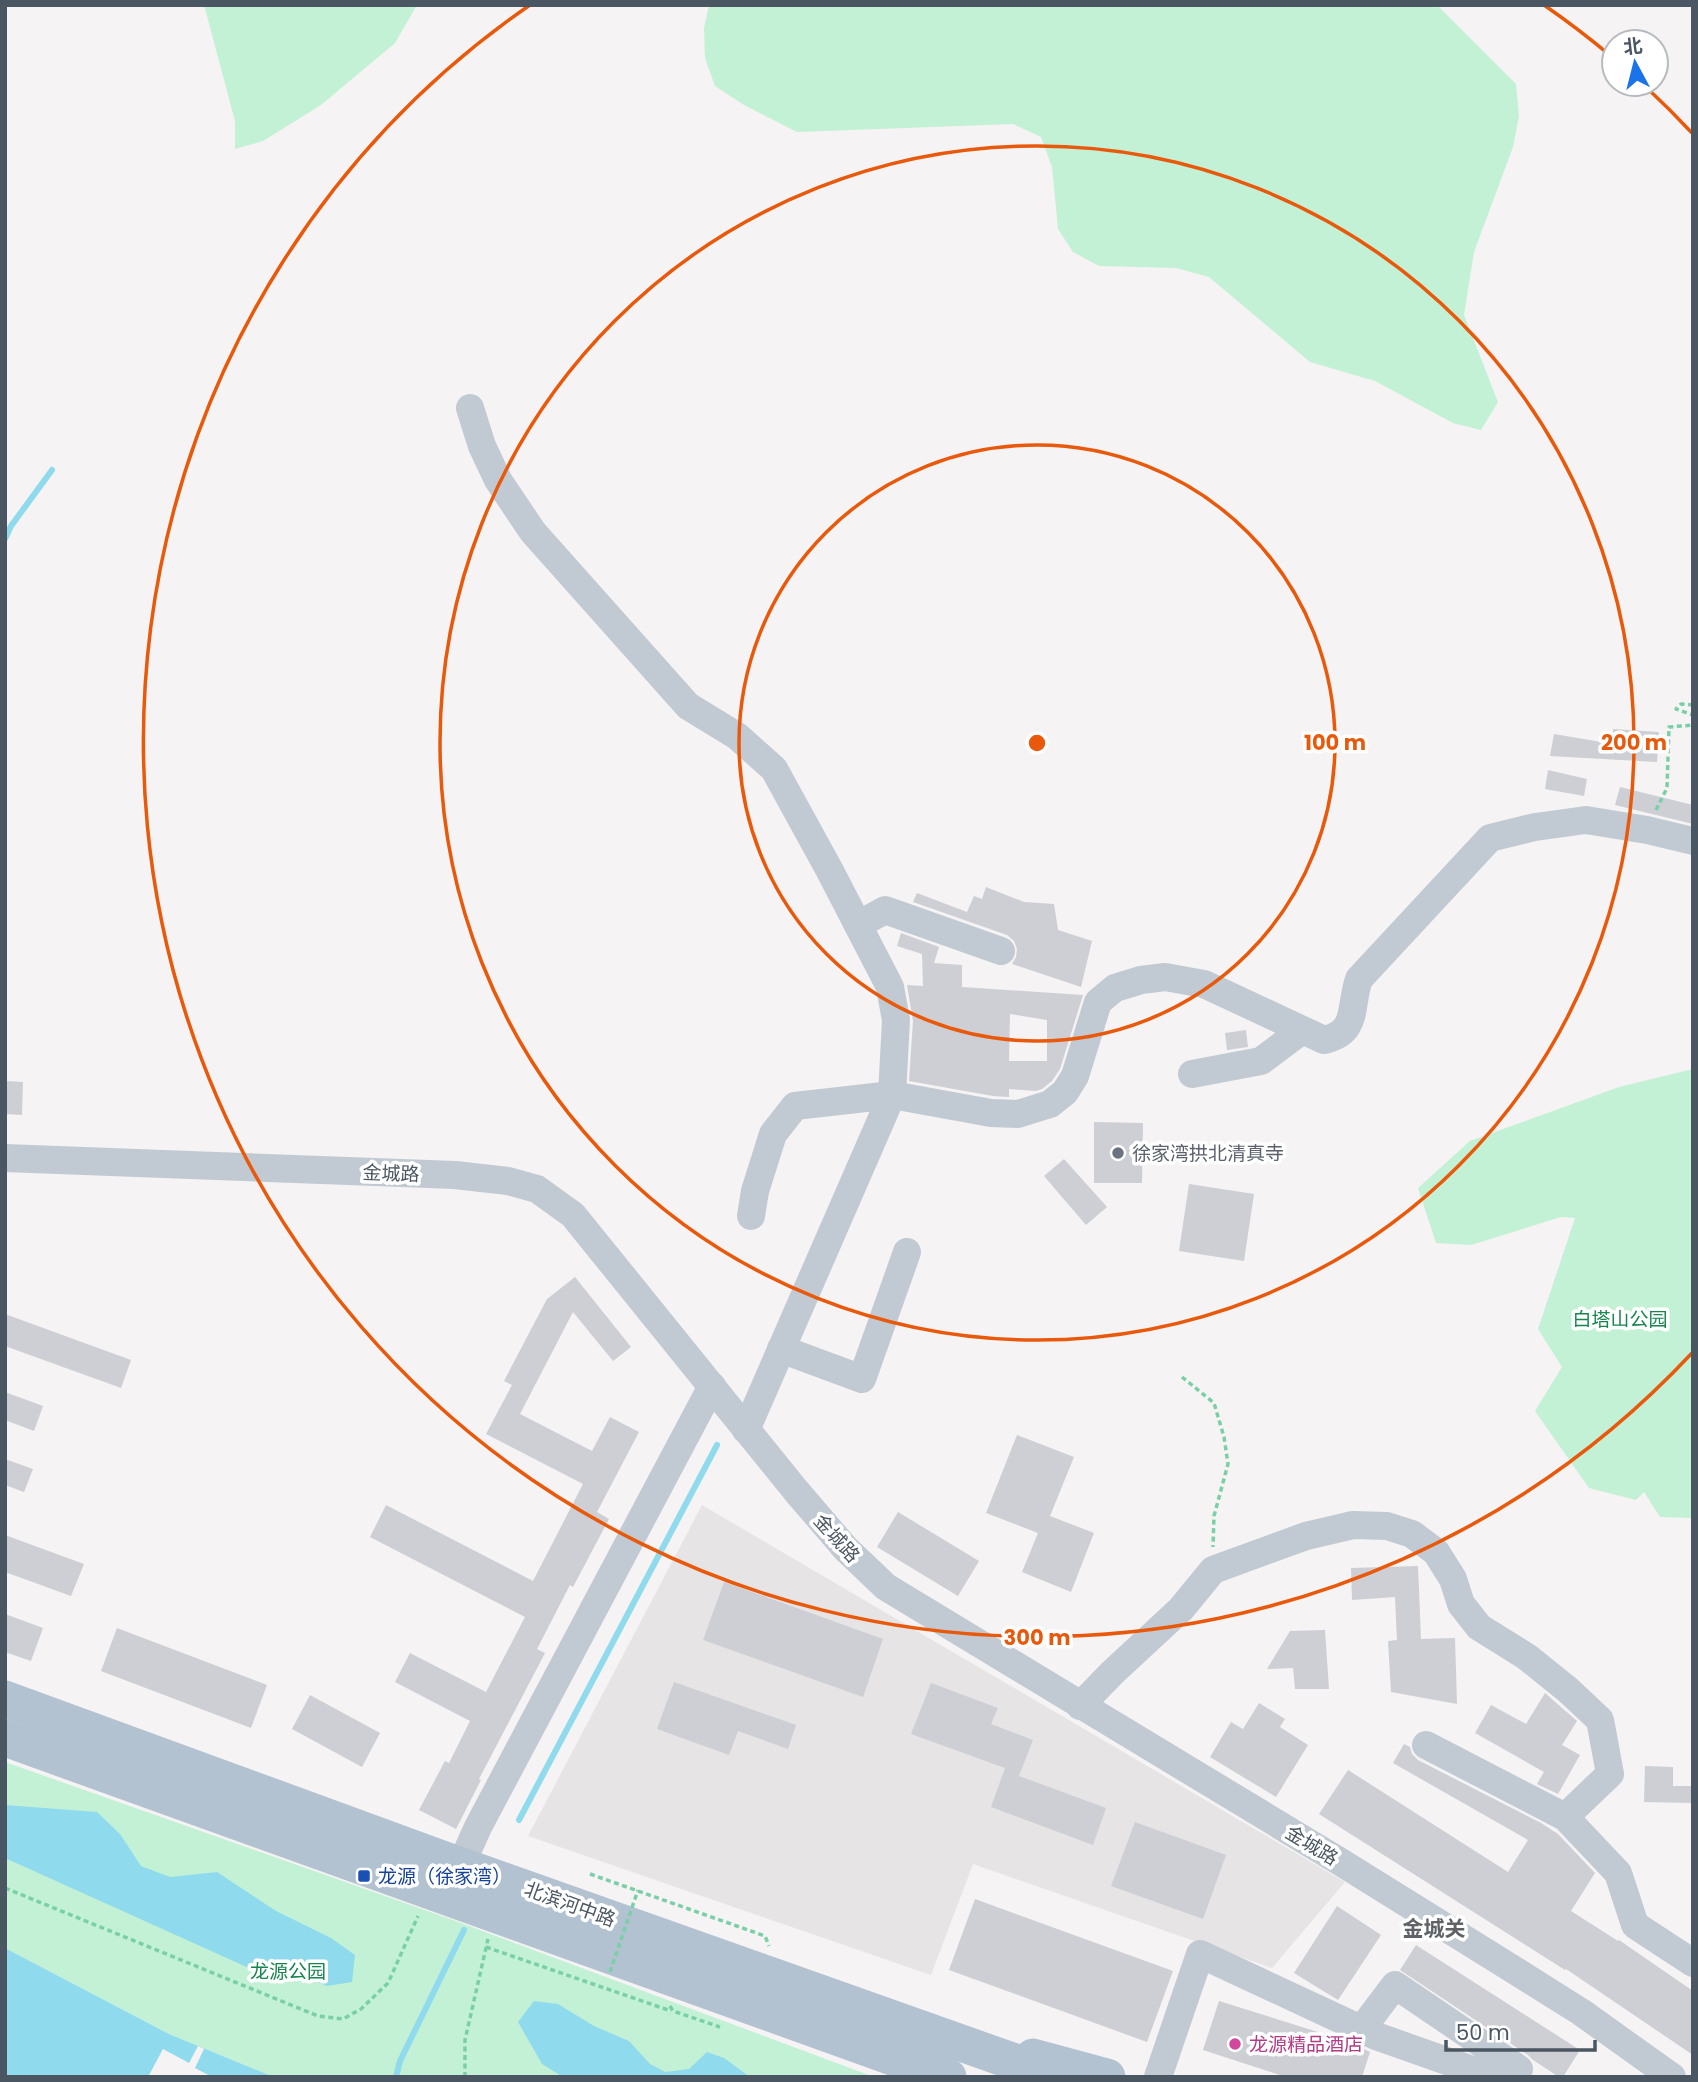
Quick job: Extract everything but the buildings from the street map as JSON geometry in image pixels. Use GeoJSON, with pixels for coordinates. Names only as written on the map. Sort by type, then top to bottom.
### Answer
{"type":"FeatureCollection","features":[{"type":"Feature","properties":{"kind":"main road","name":"北滨河中路"},"geometry":{"type":"LineString","coordinates":[[5,1699],[1057,2077]]}},
{"type":"Feature","properties":{"kind":"main road","name":"北滨河中路"},"geometry":{"type":"LineString","coordinates":[[5,1738],[429,1890],[490,1930],[948,2077]]}},
{"type":"Feature","properties":{"kind":"main road"},"geometry":{"type":"LineString","coordinates":[[893,2020],[1107,2077]]}},
{"type":"Feature","properties":{"kind":"street"},"geometry":{"type":"LineString","coordinates":[[470,408],[482,446],[498,480],[533,532],[688,706],[737,736],[774,769],[890,987],[896,1020],[892,1095],[746,1430]]}},
{"type":"Feature","properties":{"kind":"street"},"geometry":{"type":"LineString","coordinates":[[751,1216],[755,1191],[774,1133],[795,1106],[892,1095],[991,1114],[1018,1114],[1050,1104],[1065,1092],[1075,1076],[1098,1002],[1115,988],[1141,980],[1165,977],[1204,985],[1324,1040],[1338,1037],[1348,1029],[1359,979],[1490,838],[1535,827],[1586,820],[1693,841]]}},
{"type":"Feature","properties":{"kind":"street"},"geometry":{"type":"LineString","coordinates":[[858,925],[885,910],[1001,951]]}},
{"type":"Feature","properties":{"kind":"street"},"geometry":{"type":"LineString","coordinates":[[1192,1074],[1261,1061],[1301,1031]]}},
{"type":"Feature","properties":{"kind":"street","name":"金城路"},"geometry":{"type":"LineString","coordinates":[[5,1158],[455,1175],[508,1181],[537,1189],[580,1223],[746,1430],[846,1549],[886,1587],[1519,1973],[1581,2012],[1672,2077]]}},
{"type":"Feature","properties":{"kind":"street"},"geometry":{"type":"LineString","coordinates":[[781,1349],[862,1379],[907,1252]]}},
{"type":"Feature","properties":{"kind":"street"},"geometry":{"type":"LineString","coordinates":[[461,1865],[478,1827],[712,1386]]}},
{"type":"Feature","properties":{"kind":"street"},"geometry":{"type":"LineString","coordinates":[[1080,1706],[1181,1609],[1213,1570],[1306,1536],[1353,1525],[1387,1526],[1412,1534],[1436,1552],[1453,1579],[1461,1604],[1479,1627],[1527,1657],[1600,1720],[1610,1774],[1565,1817]]}},
{"type":"Feature","properties":{"kind":"street"},"geometry":{"type":"LineString","coordinates":[[1426,1745],[1565,1817],[1618,1873],[1635,1925],[1693,1963]]}},
{"type":"Feature","properties":{"kind":"street"},"geometry":{"type":"LineString","coordinates":[[1158,2077],[1200,1954],[1361,2030],[1492,2077]]}},
{"type":"Feature","properties":{"kind":"street"},"geometry":{"type":"LineString","coordinates":[[1361,2030],[1395,1985],[1518,2070],[1514,2077]]}},
{"type":"Feature","properties":{"kind":"path"},"geometry":{"type":"LineString","coordinates":[[1693,705],[1681,704],[1676,709],[1693,715]]}},
{"type":"Feature","properties":{"kind":"path"},"geometry":{"type":"LineString","coordinates":[[1647,830],[1667,788],[1669,727],[1693,725]]}},
{"type":"Feature","properties":{"kind":"path"},"geometry":{"type":"LineString","coordinates":[[1182,1377],[1214,1404],[1224,1437],[1228,1464],[1213,1516],[1213,1570]]}},
{"type":"Feature","properties":{"kind":"path"},"geometry":{"type":"LineString","coordinates":[[590,1874],[765,1936]]}},
{"type":"Feature","properties":{"kind":"path"},"geometry":{"type":"LineString","coordinates":[[5,1888],[318,2016],[343,2019],[360,2010],[388,1983],[429,1890]]}},
{"type":"Feature","properties":{"kind":"path"},"geometry":{"type":"LineString","coordinates":[[610,1972],[638,1890]]}},
{"type":"Feature","properties":{"kind":"path"},"geometry":{"type":"LineString","coordinates":[[465,2077],[465,2040],[490,1930],[673,2011]]}},
{"type":"Feature","properties":{"kind":"shaded area"},"geometry":{"type":"Polygon","coordinates":[[[702,1505],[1345,1882],[1272,1968],[973,1864],[931,1975],[528,1836],[702,1505]]]}},
{"type":"Feature","properties":{"kind":"green space"},"geometry":{"type":"Polygon","coordinates":[[[204,5],[417,5],[395,43],[321,105],[263,141],[235,149],[235,121],[204,5]]]}},
{"type":"Feature","properties":{"kind":"green space"},"geometry":{"type":"Polygon","coordinates":[[[709,5],[1437,5],[1516,84],[1519,116],[1513,147],[1474,252],[1464,315],[1498,402],[1481,430],[1453,423],[1375,381],[1310,362],[1209,277],[1176,268],[1099,266],[1073,252],[1058,229],[1052,167],[1041,137],[1013,124],[797,132],[744,105],[715,86],[705,58],[704,28],[709,5]]]}},
{"type":"Feature","properties":{"kind":"green space","name":"白塔山公园"},"geometry":{"type":"Polygon","coordinates":[[[1693,1069],[1693,1518],[1660,1517],[1644,1492],[1636,1500],[1589,1488],[1535,1411],[1562,1367],[1538,1329],[1575,1218],[1561,1217],[1471,1245],[1436,1243],[1418,1188],[1470,1141],[1619,1087],[1693,1069]]]}},
{"type":"Feature","properties":{"kind":"green space","name":"龙源公园"},"geometry":{"type":"Polygon","coordinates":[[[5,1762],[453,1920],[874,2077],[274,2077],[169,2034],[5,1948],[5,1762]]]}},
{"type":"Feature","properties":{"kind":"water"},"geometry":{"type":"Polygon","coordinates":[[[5,1805],[97,1812],[120,1834],[141,1866],[170,1877],[217,1872],[276,1911],[331,1938],[355,1955],[352,1982],[327,1986],[274,1962],[251,1969],[5,1858],[5,1805]]]}},
{"type":"Feature","properties":{"kind":"water"},"geometry":{"type":"Polygon","coordinates":[[[5,1948],[169,2034],[274,2077],[5,2077],[5,1948]]]}},
{"type":"Feature","properties":{"kind":"water"},"geometry":{"type":"Polygon","coordinates":[[[534,2001],[558,2004],[594,2026],[629,2041],[650,2064],[665,2072],[689,2069],[707,2052],[724,2058],[750,2077],[563,2077],[542,2064],[518,2022],[534,2001]]]}},
{"type":"Feature","properties":{"kind":"pier"},"geometry":{"type":"Polygon","coordinates":[[[198,2046],[204,2049],[195,2068],[212,2077],[148,2077],[163,2049],[189,2063],[198,2046]]]}},
{"type":"Feature","properties":{"kind":"waterway"},"geometry":{"type":"LineString","coordinates":[[5,539],[11,526],[52,470]]}},
{"type":"Feature","properties":{"kind":"waterway"},"geometry":{"type":"LineString","coordinates":[[519,1820],[717,1445]]}},
{"type":"Feature","properties":{"kind":"waterway"},"geometry":{"type":"LineString","coordinates":[[396,2077],[400,2061],[464,1930]]}},
{"type":"Feature","properties":{"kind":"place","name":"徐家湾拱北清真寺"},"geometry":{"type":"Point","coordinates":[1118,1153]}},
{"type":"Feature","properties":{"kind":"place","name":"龙源（徐家湾）"},"geometry":{"type":"Point","coordinates":[364,1876]}},
{"type":"Feature","properties":{"kind":"place","name":"龙源精品酒店"},"geometry":{"type":"Point","coordinates":[1235,2044]}},
{"type":"Feature","properties":{"kind":"district","name":"金城关"},"geometry":{"type":"Point","coordinates":[1434,1929]}}]}
